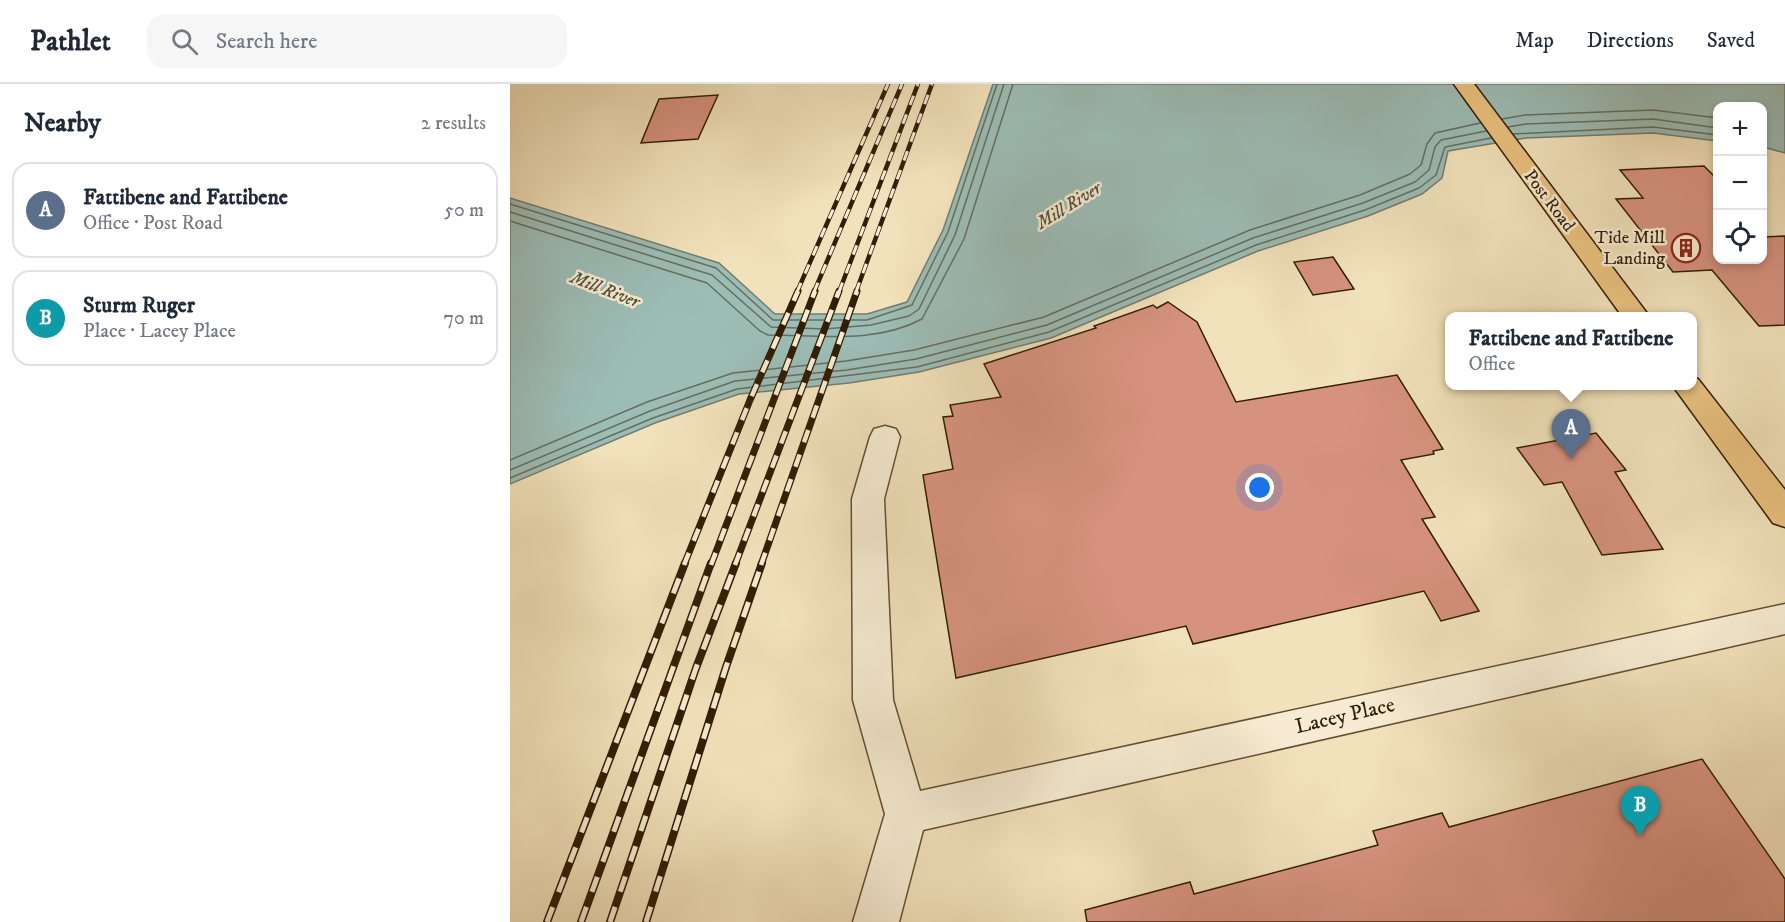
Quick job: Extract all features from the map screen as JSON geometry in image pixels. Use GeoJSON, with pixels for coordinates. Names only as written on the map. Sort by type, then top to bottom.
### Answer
{"type":"FeatureCollection","features":[{"type":"Feature","properties":{"kind":"main road","name":"Post Road"},"geometry":{"type":"LineString","coordinates":[[1464,84],[1496,131],[1633,312]]}},
{"type":"Feature","properties":{"kind":"main road"},"geometry":{"type":"LineString","coordinates":[[1691,390],[1785,514]]}},
{"type":"Feature","properties":{"kind":"street"},"geometry":{"type":"LineString","coordinates":[[876,922],[906,814],[873,700],[868,500],[885,437]]}},
{"type":"Feature","properties":{"kind":"street","name":"Lacey Place"},"geometry":{"type":"LineString","coordinates":[[906,814],[1785,619]]}},
{"type":"Feature","properties":{"kind":"water","name":"Mill River"},"geometry":{"type":"Polygon","coordinates":[[[993,84],[1785,84],[1785,153],[1767,148],[1767,102],[1713,102],[1713,140],[1653,133],[1526,138],[1448,151],[1442,178],[1422,194],[1368,216],[1258,251],[1051,338],[919,372],[849,383],[739,394],[655,423],[510,484],[510,198],[719,263],[775,314],[867,314],[907,302],[943,230],[993,84]]]}},
{"type":"Feature","properties":{"kind":"building"},"geometry":{"type":"Polygon","coordinates":[[[718,95],[698,139],[641,143],[659,99],[718,95]]]}},
{"type":"Feature","properties":{"kind":"building","name":"Tide Mill Landing"},"geometry":{"type":"Polygon","coordinates":[[[1704,166],[1713,175],[1713,264],[1767,264],[1767,237],[1785,236],[1785,325],[1759,326],[1712,270],[1673,272],[1616,199],[1643,198],[1620,170],[1704,166]]]}},
{"type":"Feature","properties":{"kind":"building"},"geometry":{"type":"Polygon","coordinates":[[[1333,257],[1354,289],[1313,295],[1294,262],[1333,257]]]}},
{"type":"Feature","properties":{"kind":"building"},"geometry":{"type":"Polygon","coordinates":[[[1168,302],[1197,322],[1236,402],[1397,375],[1443,449],[1433,451],[1434,454],[1401,460],[1435,517],[1422,519],[1479,611],[1441,621],[1424,591],[1193,644],[1186,626],[956,678],[923,475],[953,469],[943,417],[953,416],[950,405],[1001,397],[984,364],[1096,328],[1094,326],[1153,305],[1157,308],[1168,302]]]}},
{"type":"Feature","properties":{"kind":"building"},"geometry":{"type":"Polygon","coordinates":[[[1596,433],[1626,470],[1615,472],[1663,549],[1602,555],[1562,482],[1544,485],[1517,448],[1596,433]]]}},
{"type":"Feature","properties":{"kind":"building"},"geometry":{"type":"Polygon","coordinates":[[[1702,759],[1785,879],[1785,922],[1087,922],[1085,910],[1190,882],[1194,894],[1378,845],[1373,831],[1442,813],[1449,827],[1702,759]]]}},
{"type":"Feature","properties":{"kind":"railway"},"geometry":{"type":"LineString","coordinates":[[797,292],[888,84]]}},
{"type":"Feature","properties":{"kind":"railway"},"geometry":{"type":"LineString","coordinates":[[814,292],[902,84]]}},
{"type":"Feature","properties":{"kind":"railway"},"geometry":{"type":"LineString","coordinates":[[839,292],[918,84]]}},
{"type":"Feature","properties":{"kind":"railway"},"geometry":{"type":"LineString","coordinates":[[856,292],[932,84]]}},
{"type":"Feature","properties":{"kind":"railway"},"geometry":{"type":"LineString","coordinates":[[684,565],[750,400],[798,291]]}},
{"type":"Feature","properties":{"kind":"railway"},"geometry":{"type":"LineString","coordinates":[[711,565],[815,291]]}},
{"type":"Feature","properties":{"kind":"railway"},"geometry":{"type":"LineString","coordinates":[[735,565],[839,291]]}},
{"type":"Feature","properties":{"kind":"railway"},"geometry":{"type":"LineString","coordinates":[[761,565],[857,291]]}},
{"type":"Feature","properties":{"kind":"railway"},"geometry":{"type":"LineString","coordinates":[[547,922],[685,563]]}},
{"type":"Feature","properties":{"kind":"railway"},"geometry":{"type":"LineString","coordinates":[[581,922],[711,563]]}},
{"type":"Feature","properties":{"kind":"railway"},"geometry":{"type":"LineString","coordinates":[[610,922],[696,668],[736,563]]}},
{"type":"Feature","properties":{"kind":"railway"},"geometry":{"type":"LineString","coordinates":[[646,922],[726,667],[762,563]]}},
{"type":"Feature","properties":{"kind":"place","name":"Tide Mill Landing"},"geometry":{"type":"Point","coordinates":[1686,248]}},
{"type":"Feature","properties":{"kind":"place","name":"Fattibene and Fattibene"},"geometry":{"type":"Point","coordinates":[1571,459]}},
{"type":"Feature","properties":{"kind":"place","name":"Sturm Ruger"},"geometry":{"type":"Point","coordinates":[1640,836]}}]}
